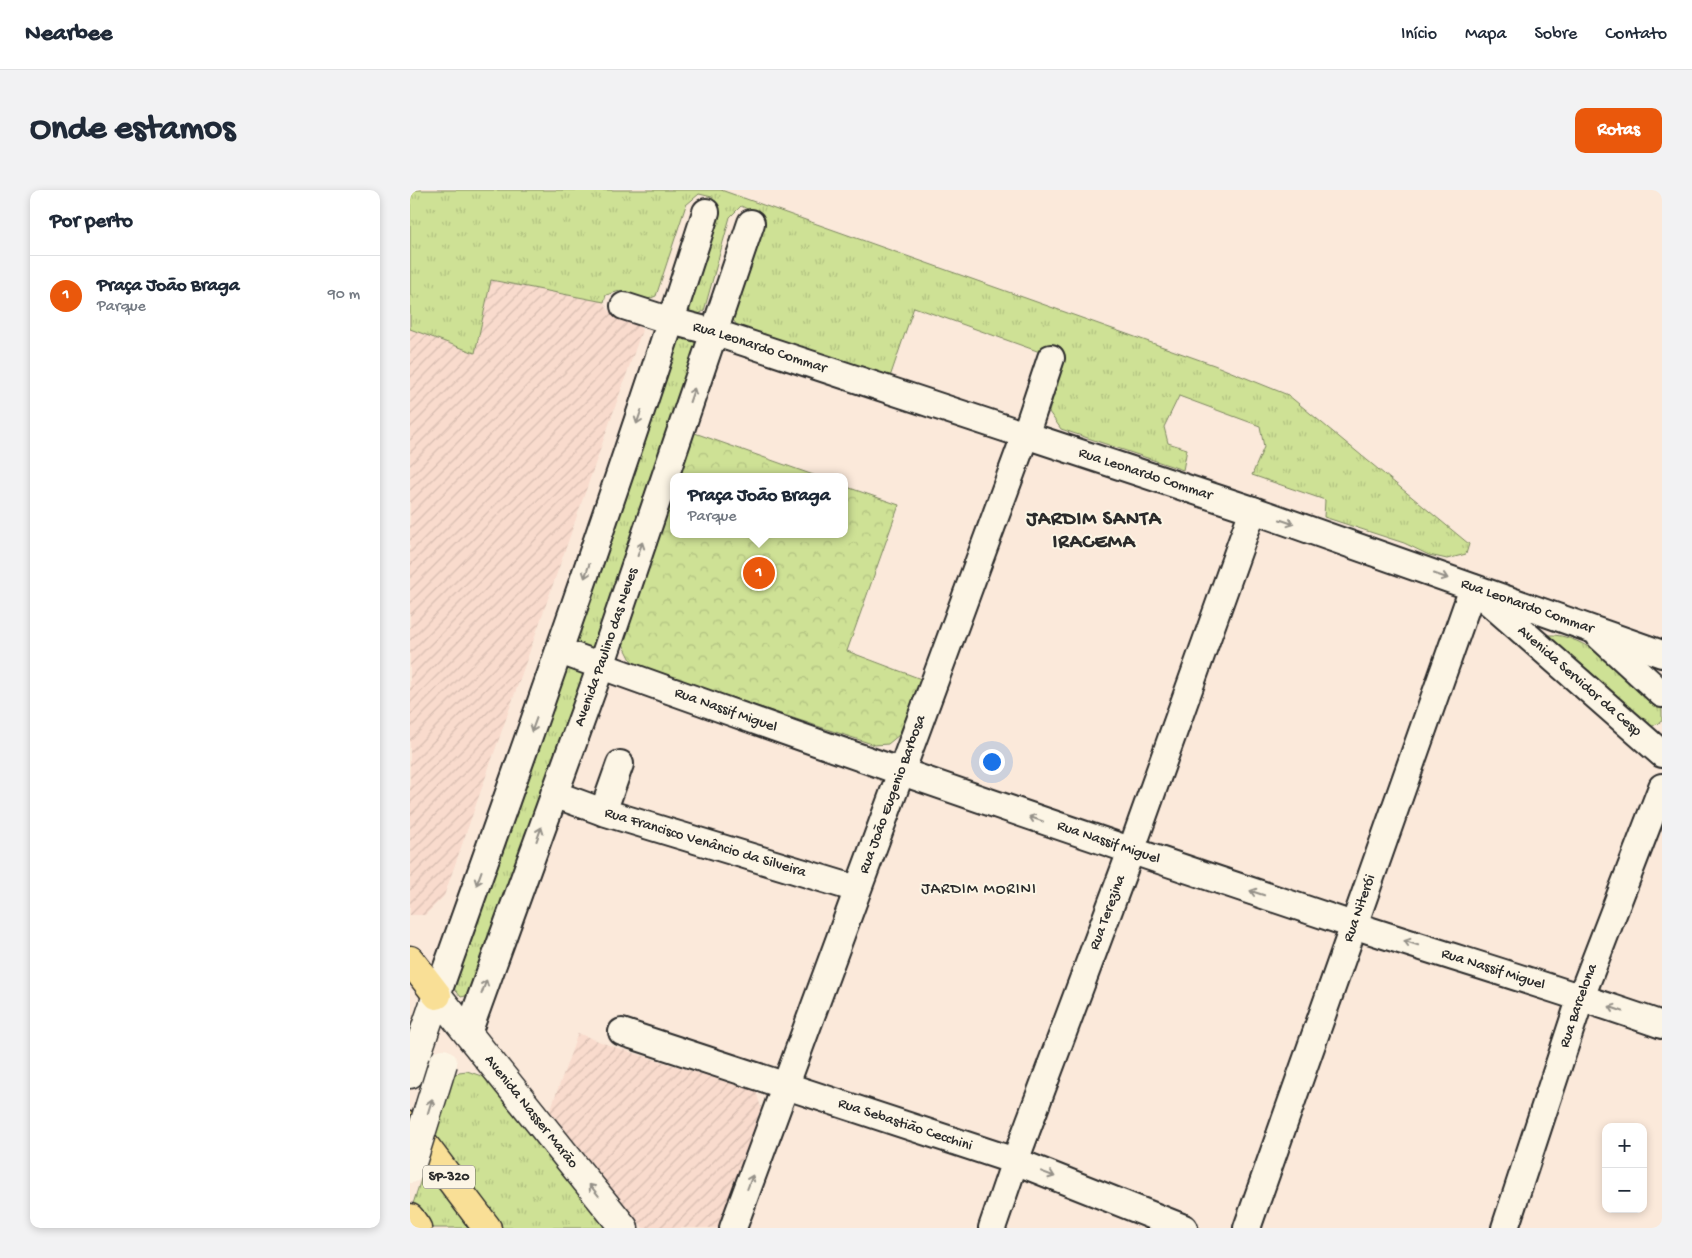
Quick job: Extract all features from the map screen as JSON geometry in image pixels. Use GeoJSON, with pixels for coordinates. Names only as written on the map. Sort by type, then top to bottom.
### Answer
{"type":"FeatureCollection","features":[{"type":"Feature","properties":{"kind":"highway"},"geometry":{"type":"LineString","coordinates":[[410,960],[437,995]]}},
{"type":"Feature","properties":{"kind":"highway","name":"SP-320"},"geometry":{"type":"LineString","coordinates":[[410,1126],[487,1228]]}},
{"type":"Feature","properties":{"kind":"highway"},"geometry":{"type":"LineString","coordinates":[[410,1218],[418,1228]]}},
{"type":"Feature","properties":{"kind":"main road","name":"Avenida Nasser Marão"},"geometry":{"type":"LineString","coordinates":[[437,995],[624,1228]]}},
{"type":"Feature","properties":{"kind":"main road"},"geometry":{"type":"LineString","coordinates":[[414,1062],[437,995]]}},
{"type":"Feature","properties":{"kind":"main road","name":"Avenida Paulino das Neves"},"geometry":{"type":"LineString","coordinates":[[410,1169],[443,1063],[468,1033]]}},
{"type":"Feature","properties":{"kind":"street"},"geometry":{"type":"LineString","coordinates":[[437,995],[560,652],[706,212]]}},
{"type":"Feature","properties":{"kind":"street","name":"Avenida Paulino das Neves"},"geometry":{"type":"LineString","coordinates":[[468,1033],[601,666],[751,223]]}},
{"type":"Feature","properties":{"kind":"street","name":"Rua Leonardo Commar"},"geometry":{"type":"LineString","coordinates":[[624,306],[713,332],[1253,510],[1662,654]]}},
{"type":"Feature","properties":{"kind":"street","name":"Rua João Eugenio Barbosa"},"geometry":{"type":"LineString","coordinates":[[733,1228],[1025,436],[1051,358]]}},
{"type":"Feature","properties":{"kind":"street","name":"Rua Terezina"},"geometry":{"type":"LineString","coordinates":[[992,1228],[1253,510]]}},
{"type":"Feature","properties":{"kind":"street","name":"Avenida Servidor da Cesp"},"geometry":{"type":"LineString","coordinates":[[1473,588],[1662,754]]}},
{"type":"Feature","properties":{"kind":"street","name":"Rua Niterói"},"geometry":{"type":"LineString","coordinates":[[1247,1228],[1473,588]]}},
{"type":"Feature","properties":{"kind":"street"},"geometry":{"type":"LineString","coordinates":[[1594,630],[1662,694]]}},
{"type":"Feature","properties":{"kind":"street","name":"Rua Nassif Miguel"},"geometry":{"type":"LineString","coordinates":[[560,652],[900,773],[1130,851],[1662,1025]]}},
{"type":"Feature","properties":{"kind":"street"},"geometry":{"type":"LineString","coordinates":[[604,812],[620,764]]}},
{"type":"Feature","properties":{"kind":"street","name":"Rua Barcelona"},"geometry":{"type":"LineString","coordinates":[[1505,1228],[1581,997],[1662,787]]}},
{"type":"Feature","properties":{"kind":"street","name":"Rua Francisco Venâncio da Silveira"},"geometry":{"type":"LineString","coordinates":[[554,794],[604,812],[857,889]]}},
{"type":"Feature","properties":{"kind":"street","name":"Rua Sebastião Cecchini"},"geometry":{"type":"LineString","coordinates":[[622,1032],[1015,1162],[1184,1228]]}},
{"type":"Feature","properties":{"kind":"shaded area"},"geometry":{"type":"Polygon","coordinates":[[[491,280],[604,302],[609,311],[632,317],[642,330],[444,896],[425,915],[410,915],[410,329],[475,353],[491,280]]]}},
{"type":"Feature","properties":{"kind":"shaded area"},"geometry":{"type":"Polygon","coordinates":[[[578,1033],[611,1046],[756,1091],[761,1108],[720,1228],[643,1228],[550,1111],[578,1033]]]}},
{"type":"Feature","properties":{"kind":"green space"},"geometry":{"type":"Polygon","coordinates":[[[410,190],[721,190],[1214,365],[1288,395],[1469,544],[1466,554],[1447,559],[1429,555],[1404,543],[1324,517],[1325,500],[1252,475],[1264,447],[1260,426],[1179,396],[1164,427],[1168,443],[1187,449],[1183,470],[1061,429],[1049,412],[1064,357],[1040,352],[914,307],[890,377],[739,328],[728,313],[756,213],[741,206],[730,217],[704,311],[697,315],[690,315],[687,307],[716,210],[712,197],[699,194],[686,205],[656,296],[646,300],[620,291],[606,295],[604,302],[491,280],[475,353],[410,329],[410,190]]]}},
{"type":"Feature","properties":{"kind":"green space"},"geometry":{"type":"Polygon","coordinates":[[[686,334],[694,337],[697,347],[604,641],[591,651],[579,648],[574,636],[676,339],[686,334]]]}},
{"type":"Feature","properties":{"kind":"green space"},"geometry":{"type":"Polygon","coordinates":[[[692,432],[808,473],[677,473],[692,432]]]}},
{"type":"Feature","properties":{"kind":"green space"},"geometry":{"type":"Polygon","coordinates":[[[848,487],[899,505],[847,651],[921,679],[899,735],[888,744],[875,745],[656,673],[632,662],[621,640],[670,496],[670,538],[848,538],[848,487]]]}},
{"type":"Feature","properties":{"kind":"green space"},"geometry":{"type":"Polygon","coordinates":[[[1547,635],[1562,636],[1577,641],[1608,659],[1662,704],[1662,721],[1651,727],[1642,725],[1546,644],[1547,635]]]}},
{"type":"Feature","properties":{"kind":"green space"},"geometry":{"type":"Polygon","coordinates":[[[570,662],[584,668],[588,678],[474,994],[461,997],[453,987],[561,669],[570,662]]]}},
{"type":"Feature","properties":{"kind":"green space"},"geometry":{"type":"Polygon","coordinates":[[[467,1071],[487,1078],[607,1228],[499,1228],[432,1141],[450,1081],[459,1072],[467,1071]]]}},
{"type":"Feature","properties":{"kind":"green space"},"geometry":{"type":"Polygon","coordinates":[[[425,1167],[472,1228],[423,1228],[410,1213],[425,1167]]]}},
{"type":"Feature","properties":{"kind":"place","name":"Praça João Braga"},"geometry":{"type":"Point","coordinates":[759,573]}},
{"type":"Feature","properties":{"kind":"district","name":"JARDIM SANTA IRACEMA"},"geometry":{"type":"Point","coordinates":[1094,532]}},
{"type":"Feature","properties":{"kind":"district","name":"JARDIM MORINI"},"geometry":{"type":"Point","coordinates":[979,890]}}]}
